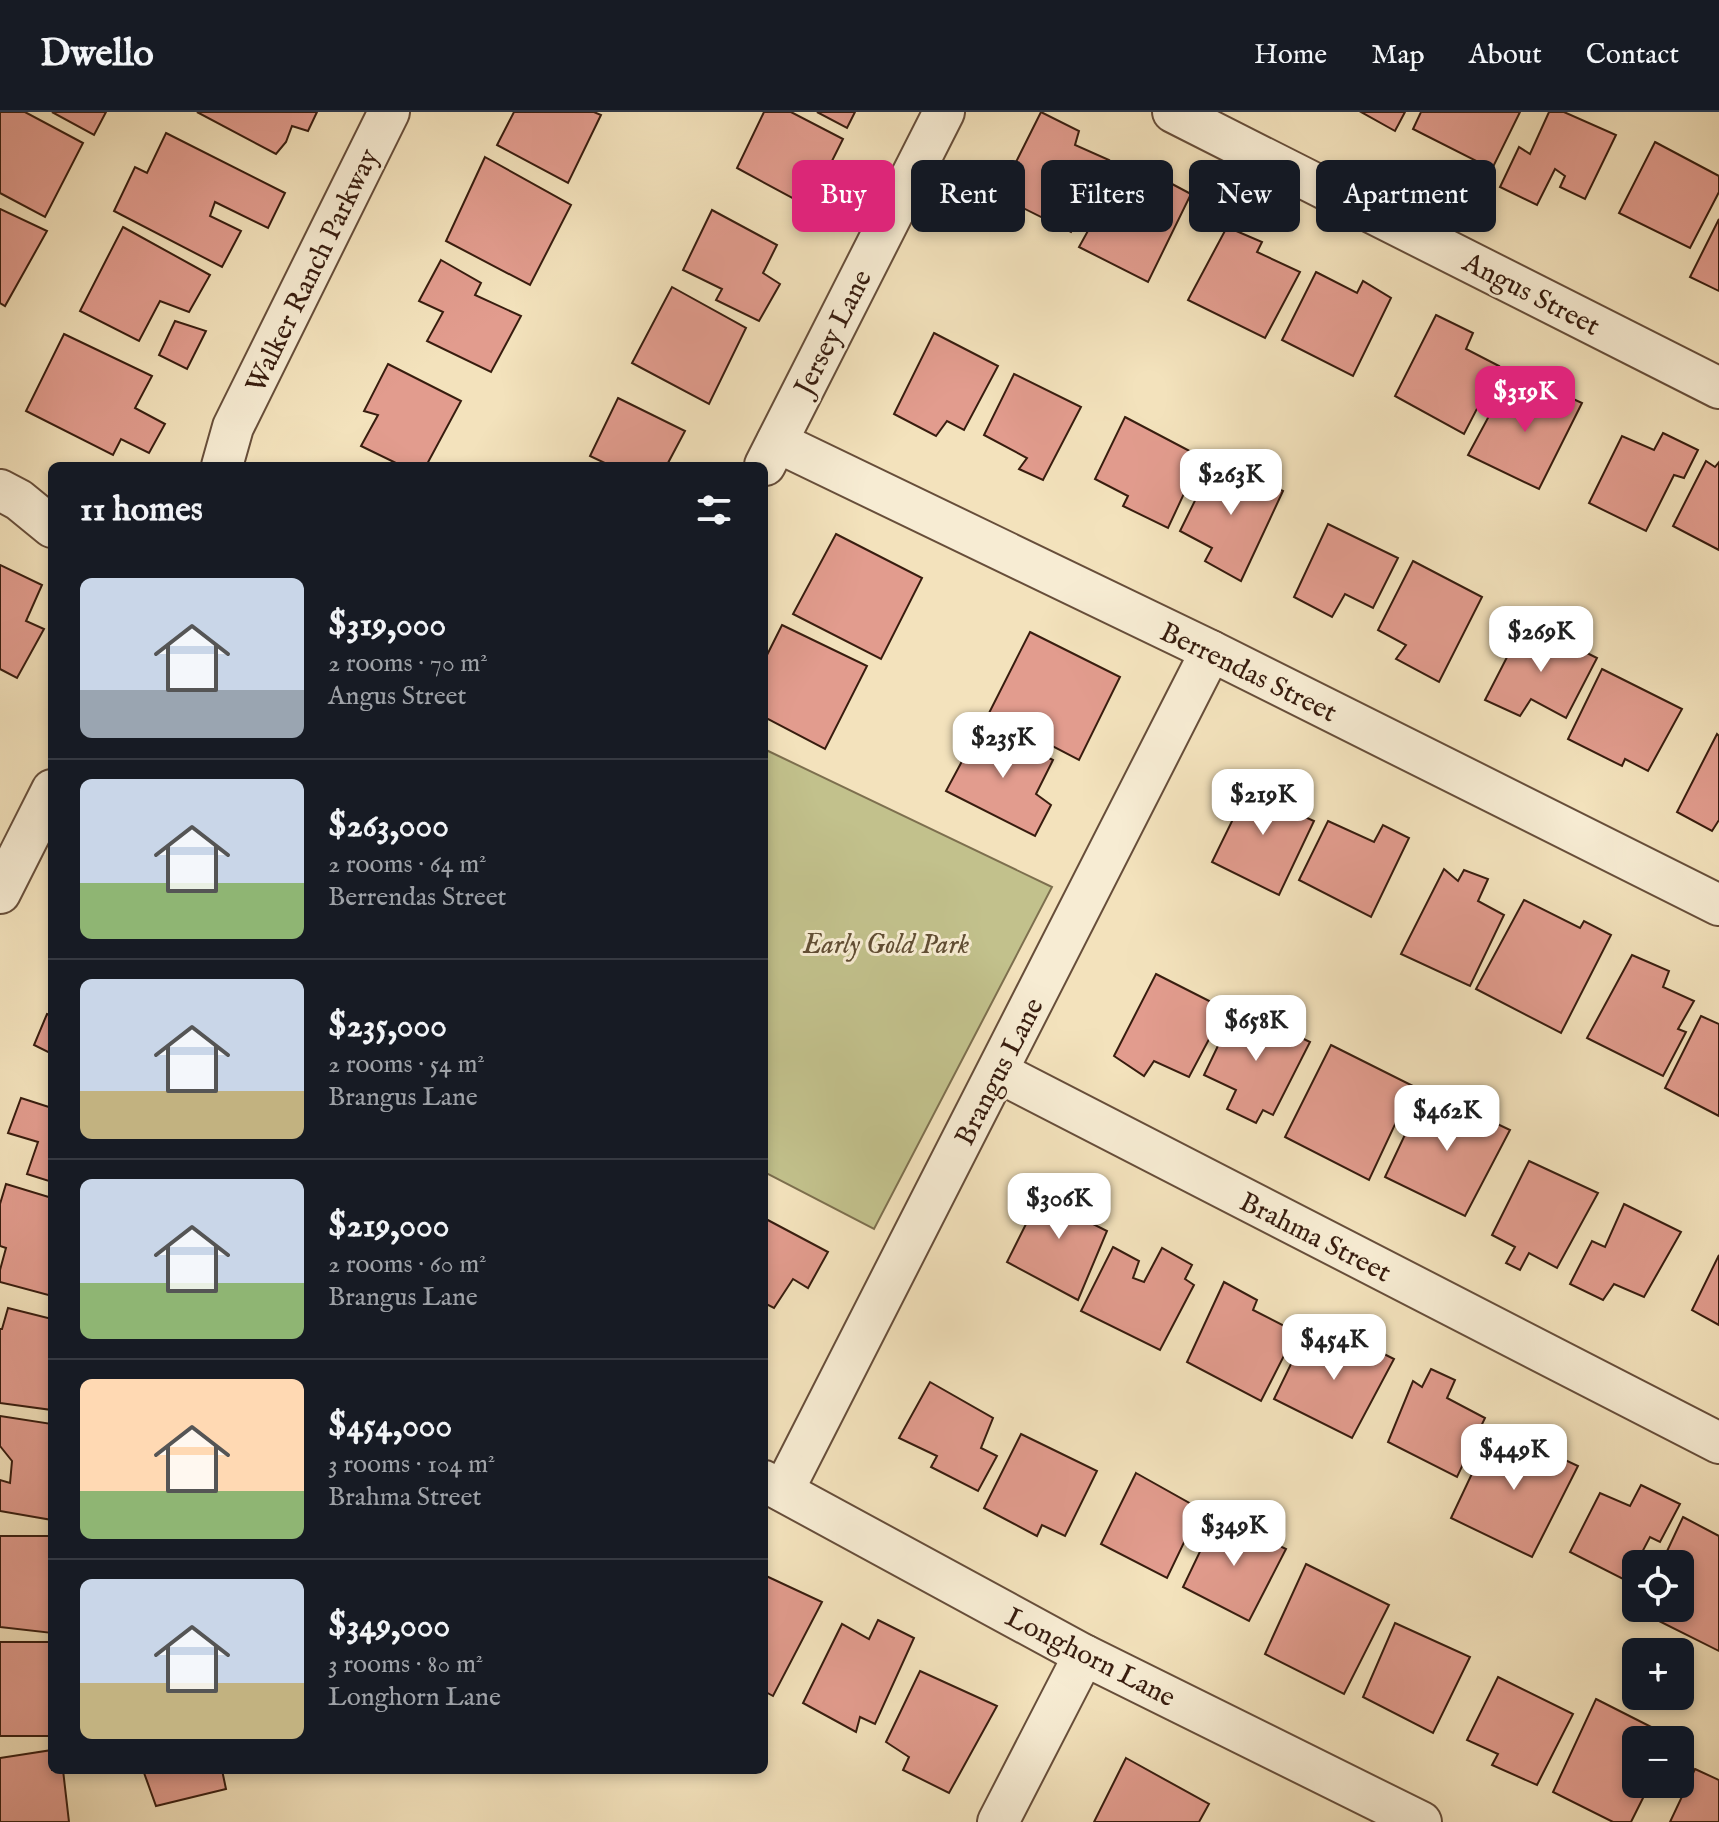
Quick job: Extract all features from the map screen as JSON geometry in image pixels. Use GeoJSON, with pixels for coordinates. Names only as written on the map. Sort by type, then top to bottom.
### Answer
{"type":"FeatureCollection","features":[{"type":"Feature","properties":{"kind":"street","name":"Walker Ranch Parkway"},"geometry":{"type":"LineString","coordinates":[[223,462],[233,427],[389,112]]}},
{"type":"Feature","properties":{"kind":"street","name":"Jersey Lane"},"geometry":{"type":"LineString","coordinates":[[770,454],[944,112]]}},
{"type":"Feature","properties":{"kind":"street","name":"Angus Street"},"geometry":{"type":"LineString","coordinates":[[1173,112],[1719,388]]}},
{"type":"Feature","properties":{"kind":"street","name":"Walker Ranch Parkway"},"geometry":{"type":"LineString","coordinates":[[206,462],[233,427]]}},
{"type":"Feature","properties":{"kind":"street","name":"Berrendas Street"},"geometry":{"type":"LineString","coordinates":[[770,454],[1211,651],[1719,905]]}},
{"type":"Feature","properties":{"kind":"street"},"geometry":{"type":"LineString","coordinates":[[24,499],[48,523]]}},
{"type":"Feature","properties":{"kind":"street","name":"Brangus Lane"},"geometry":{"type":"LineString","coordinates":[[774,1486],[998,1072],[1211,651]]}},
{"type":"Feature","properties":{"kind":"street"},"geometry":{"type":"LineString","coordinates":[[0,893],[48,798]]}},
{"type":"Feature","properties":{"kind":"street","name":"Brahma Street"},"geometry":{"type":"LineString","coordinates":[[998,1072],[1719,1443]]}},
{"type":"Feature","properties":{"kind":"street","name":"Longhorn Lane"},"geometry":{"type":"LineString","coordinates":[[774,1486],[1084,1655],[1421,1822]]}},
{"type":"Feature","properties":{"kind":"street"},"geometry":{"type":"LineString","coordinates":[[998,1822],[1084,1655]]}},
{"type":"Feature","properties":{"kind":"green space","name":"Early Gold Park"},"geometry":{"type":"Polygon","coordinates":[[[768,751],[1052,887],[874,1229],[768,1174],[768,751]]]}},
{"type":"Feature","properties":{"kind":"building"},"geometry":{"type":"Polygon","coordinates":[[[0,112],[25,112],[83,143],[45,217],[0,193],[0,112]]]}},
{"type":"Feature","properties":{"kind":"building"},"geometry":{"type":"Polygon","coordinates":[[[52,112],[106,112],[94,135],[52,112]]]}},
{"type":"Feature","properties":{"kind":"building"},"geometry":{"type":"Polygon","coordinates":[[[197,112],[317,112],[308,131],[292,126],[286,142],[276,154],[197,112]]]}},
{"type":"Feature","properties":{"kind":"building"},"geometry":{"type":"Polygon","coordinates":[[[514,112],[594,112],[601,115],[568,183],[497,145],[514,112]]]}},
{"type":"Feature","properties":{"kind":"building"},"geometry":{"type":"Polygon","coordinates":[[[764,112],[791,112],[843,139],[832,160],[792,160],[792,198],[737,168],[764,112]]]}},
{"type":"Feature","properties":{"kind":"building"},"geometry":{"type":"Polygon","coordinates":[[[817,112],[855,112],[847,128],[817,112]]]}},
{"type":"Feature","properties":{"kind":"building"},"geometry":{"type":"Polygon","coordinates":[[[1041,112],[1079,131],[1075,145],[1109,160],[1041,160],[1041,217],[1025,209],[1025,160],[1017,160],[1041,112]]]}},
{"type":"Feature","properties":{"kind":"building"},"geometry":{"type":"Polygon","coordinates":[[[1361,112],[1405,112],[1395,131],[1361,112]]]}},
{"type":"Feature","properties":{"kind":"building"},"geometry":{"type":"Polygon","coordinates":[[[1421,112],[1520,112],[1496,161],[1474,160],[1413,129],[1421,112]]]}},
{"type":"Feature","properties":{"kind":"building"},"geometry":{"type":"Polygon","coordinates":[[[1549,112],[1564,112],[1616,135],[1585,199],[1560,187],[1565,176],[1555,169],[1537,205],[1500,187],[1519,147],[1530,154],[1549,112]]]}},
{"type":"Feature","properties":{"kind":"building"},"geometry":{"type":"Polygon","coordinates":[[[166,133],[285,193],[268,228],[215,202],[210,216],[241,231],[222,267],[114,211],[135,167],[147,173],[166,133]]]}},
{"type":"Feature","properties":{"kind":"building"},"geometry":{"type":"Polygon","coordinates":[[[1655,142],[1719,176],[1719,192],[1690,248],[1619,213],[1655,142]]]}},
{"type":"Feature","properties":{"kind":"building"},"geometry":{"type":"Polygon","coordinates":[[[485,157],[571,205],[530,285],[446,241],[485,157]]]}},
{"type":"Feature","properties":{"kind":"building"},"geometry":{"type":"Polygon","coordinates":[[[1173,184],[1189,193],[1173,231],[1173,184]]]}},
{"type":"Feature","properties":{"kind":"building"},"geometry":{"type":"Polygon","coordinates":[[[0,209],[47,231],[5,306],[0,303],[0,209]]]}},
{"type":"Feature","properties":{"kind":"building"},"geometry":{"type":"Polygon","coordinates":[[[712,210],[777,245],[763,273],[780,284],[759,321],[716,300],[722,289],[683,270],[712,210]]]}},
{"type":"Feature","properties":{"kind":"building"},"geometry":{"type":"Polygon","coordinates":[[[1719,219],[1719,291],[1690,277],[1719,219]]]}},
{"type":"Feature","properties":{"kind":"building"},"geometry":{"type":"Polygon","coordinates":[[[123,227],[210,275],[189,312],[160,301],[139,341],[80,311],[123,227]]]}},
{"type":"Feature","properties":{"kind":"building"},"geometry":{"type":"Polygon","coordinates":[[[1087,232],[1172,232],[1148,282],[1079,247],[1087,232]]]}},
{"type":"Feature","properties":{"kind":"building"},"geometry":{"type":"Polygon","coordinates":[[[1224,232],[1239,232],[1262,242],[1257,252],[1300,272],[1265,338],[1188,300],[1224,232]]]}},
{"type":"Feature","properties":{"kind":"building"},"geometry":{"type":"Polygon","coordinates":[[[441,260],[481,283],[475,295],[521,316],[491,372],[427,341],[443,312],[419,301],[441,260]]]}},
{"type":"Feature","properties":{"kind":"building"},"geometry":{"type":"Polygon","coordinates":[[[1316,272],[1357,293],[1363,281],[1391,298],[1353,376],[1282,340],[1316,272]]]}},
{"type":"Feature","properties":{"kind":"building"},"geometry":{"type":"Polygon","coordinates":[[[672,287],[746,328],[709,404],[632,363],[672,287]]]}},
{"type":"Feature","properties":{"kind":"building"},"geometry":{"type":"Polygon","coordinates":[[[1436,315],[1473,333],[1466,349],[1499,366],[1464,434],[1395,396],[1436,315]]]}},
{"type":"Feature","properties":{"kind":"building"},"geometry":{"type":"Polygon","coordinates":[[[175,321],[206,331],[187,369],[159,355],[175,321]]]}},
{"type":"Feature","properties":{"kind":"building"},"geometry":{"type":"Polygon","coordinates":[[[934,333],[998,366],[964,430],[947,421],[936,436],[894,414],[934,333]]]}},
{"type":"Feature","properties":{"kind":"building"},"geometry":{"type":"Polygon","coordinates":[[[64,334],[152,376],[135,408],[165,424],[149,453],[121,439],[113,455],[26,411],[64,334]]]}},
{"type":"Feature","properties":{"kind":"building"},"geometry":{"type":"Polygon","coordinates":[[[388,364],[461,401],[428,462],[394,462],[361,446],[378,415],[364,411],[388,364]]]}},
{"type":"Feature","properties":{"kind":"building"},"geometry":{"type":"Polygon","coordinates":[[[1014,374],[1081,407],[1043,480],[1019,469],[1027,458],[984,435],[1014,374]]]}},
{"type":"Feature","properties":{"kind":"building"},"geometry":{"type":"Polygon","coordinates":[[[1547,387],[1582,403],[1539,489],[1468,455],[1504,388],[1538,404],[1547,387]]]}},
{"type":"Feature","properties":{"kind":"building"},"geometry":{"type":"Polygon","coordinates":[[[618,398],[685,431],[669,462],[603,462],[590,456],[618,398]]]}},
{"type":"Feature","properties":{"kind":"building"},"geometry":{"type":"Polygon","coordinates":[[[1125,417],[1201,457],[1168,528],[1123,506],[1128,496],[1095,479],[1125,417]]]}},
{"type":"Feature","properties":{"kind":"building"},"geometry":{"type":"Polygon","coordinates":[[[1663,433],[1698,450],[1684,478],[1674,475],[1646,531],[1589,503],[1622,436],[1654,450],[1663,433]]]}},
{"type":"Feature","properties":{"kind":"building"},"geometry":{"type":"Polygon","coordinates":[[[1216,458],[1283,491],[1241,581],[1205,561],[1212,548],[1180,531],[1216,458]]]}},
{"type":"Feature","properties":{"kind":"building"},"geometry":{"type":"Polygon","coordinates":[[[1706,461],[1715,467],[1719,462],[1719,550],[1673,526],[1706,461]]]}},
{"type":"Feature","properties":{"kind":"building"},"geometry":{"type":"Polygon","coordinates":[[[1328,524],[1398,558],[1373,608],[1345,594],[1332,617],[1294,597],[1328,524]]]}},
{"type":"Feature","properties":{"kind":"building"},"geometry":{"type":"Polygon","coordinates":[[[836,534],[922,578],[881,659],[793,614],[836,534]]]}},
{"type":"Feature","properties":{"kind":"building"},"geometry":{"type":"Polygon","coordinates":[[[1413,561],[1482,597],[1439,682],[1396,659],[1406,645],[1378,630],[1413,561]]]}},
{"type":"Feature","properties":{"kind":"building"},"geometry":{"type":"Polygon","coordinates":[[[0,565],[42,585],[26,621],[44,629],[17,678],[0,669],[0,565]]]}},
{"type":"Feature","properties":{"kind":"building"},"geometry":{"type":"Polygon","coordinates":[[[1525,622],[1597,658],[1566,718],[1531,699],[1520,716],[1485,700],[1525,622]]]}},
{"type":"Feature","properties":{"kind":"building"},"geometry":{"type":"Polygon","coordinates":[[[782,625],[867,666],[825,749],[768,719],[768,653],[782,625]]]}},
{"type":"Feature","properties":{"kind":"building"},"geometry":{"type":"Polygon","coordinates":[[[1030,632],[1120,677],[1079,760],[989,713],[1030,632]]]}},
{"type":"Feature","properties":{"kind":"building"},"geometry":{"type":"Polygon","coordinates":[[[1602,669],[1682,709],[1648,771],[1625,759],[1622,766],[1568,739],[1602,669]]]}},
{"type":"Feature","properties":{"kind":"building"},"geometry":{"type":"Polygon","coordinates":[[[982,724],[1053,760],[1036,794],[1051,805],[1035,836],[946,791],[982,724]]]}},
{"type":"Feature","properties":{"kind":"building"},"geometry":{"type":"Polygon","coordinates":[[[1717,734],[1719,820],[1712,831],[1677,812],[1717,734]]]}},
{"type":"Feature","properties":{"kind":"building"},"geometry":{"type":"Polygon","coordinates":[[[1255,774],[1287,789],[1278,805],[1314,821],[1279,895],[1212,862],[1255,774]]]}},
{"type":"Feature","properties":{"kind":"building"},"geometry":{"type":"Polygon","coordinates":[[[1328,821],[1374,842],[1383,825],[1409,838],[1371,917],[1299,880],[1328,821]]]}},
{"type":"Feature","properties":{"kind":"building"},"geometry":{"type":"Polygon","coordinates":[[[1444,869],[1458,881],[1464,870],[1488,879],[1478,901],[1504,915],[1470,986],[1401,954],[1444,869]]]}},
{"type":"Feature","properties":{"kind":"building"},"geometry":{"type":"Polygon","coordinates":[[[1524,900],[1580,928],[1584,921],[1611,935],[1561,1033],[1476,989],[1524,900]]]}},
{"type":"Feature","properties":{"kind":"building"},"geometry":{"type":"Polygon","coordinates":[[[1632,955],[1669,971],[1663,987],[1694,1001],[1678,1029],[1686,1032],[1663,1076],[1587,1038],[1632,955]]]}},
{"type":"Feature","properties":{"kind":"building"},"geometry":{"type":"Polygon","coordinates":[[[1156,974],[1225,1009],[1189,1077],[1154,1061],[1144,1076],[1114,1056],[1156,974]]]}},
{"type":"Feature","properties":{"kind":"building"},"geometry":{"type":"Polygon","coordinates":[[[1237,1006],[1310,1042],[1273,1115],[1263,1110],[1256,1123],[1227,1109],[1236,1090],[1204,1075],[1237,1006]]]}},
{"type":"Feature","properties":{"kind":"building"},"geometry":{"type":"Polygon","coordinates":[[[47,1014],[48,1014],[48,1052],[34,1045],[47,1014]]]}},
{"type":"Feature","properties":{"kind":"building"},"geometry":{"type":"Polygon","coordinates":[[[1701,1016],[1719,1024],[1719,1116],[1665,1088],[1701,1016]]]}},
{"type":"Feature","properties":{"kind":"building"},"geometry":{"type":"Polygon","coordinates":[[[1331,1045],[1413,1086],[1369,1180],[1285,1137],[1331,1045]]]}},
{"type":"Feature","properties":{"kind":"building"},"geometry":{"type":"Polygon","coordinates":[[[1426,1090],[1510,1130],[1465,1216],[1385,1177],[1426,1090]]]}},
{"type":"Feature","properties":{"kind":"building"},"geometry":{"type":"Polygon","coordinates":[[[21,1098],[48,1107],[48,1181],[27,1174],[38,1142],[8,1133],[21,1098]]]}},
{"type":"Feature","properties":{"kind":"building"},"geometry":{"type":"Polygon","coordinates":[[[1529,1161],[1598,1193],[1557,1268],[1529,1253],[1520,1270],[1506,1263],[1515,1247],[1492,1235],[1529,1161]]]}},
{"type":"Feature","properties":{"kind":"building"},"geometry":{"type":"Polygon","coordinates":[[[1049,1178],[1090,1198],[1081,1218],[1107,1231],[1078,1300],[1007,1262],[1049,1178]]]}},
{"type":"Feature","properties":{"kind":"building"},"geometry":{"type":"Polygon","coordinates":[[[6,1184],[48,1197],[48,1295],[0,1282],[6,1248],[0,1246],[0,1204],[6,1184]]]}},
{"type":"Feature","properties":{"kind":"building"},"geometry":{"type":"Polygon","coordinates":[[[1624,1204],[1681,1232],[1644,1297],[1614,1284],[1603,1300],[1570,1284],[1592,1241],[1605,1247],[1624,1204]]]}},
{"type":"Feature","properties":{"kind":"building"},"geometry":{"type":"Polygon","coordinates":[[[768,1220],[828,1252],[808,1288],[793,1279],[774,1308],[768,1305],[768,1220]]]}},
{"type":"Feature","properties":{"kind":"building"},"geometry":{"type":"Polygon","coordinates":[[[1113,1247],[1139,1261],[1133,1278],[1144,1282],[1162,1248],[1192,1265],[1185,1279],[1194,1285],[1160,1350],[1081,1311],[1113,1247]]]}},
{"type":"Feature","properties":{"kind":"building"},"geometry":{"type":"Polygon","coordinates":[[[1719,1255],[1719,1325],[1692,1310],[1719,1255]]]}},
{"type":"Feature","properties":{"kind":"building"},"geometry":{"type":"Polygon","coordinates":[[[1224,1282],[1257,1300],[1253,1310],[1296,1332],[1261,1401],[1187,1362],[1224,1282]]]}},
{"type":"Feature","properties":{"kind":"building"},"geometry":{"type":"Polygon","coordinates":[[[8,1308],[48,1318],[48,1409],[0,1403],[2,1329],[8,1308]]]}},
{"type":"Feature","properties":{"kind":"building"},"geometry":{"type":"Polygon","coordinates":[[[1307,1331],[1354,1351],[1358,1341],[1394,1359],[1352,1438],[1274,1399],[1307,1331]]]}},
{"type":"Feature","properties":{"kind":"building"},"geometry":{"type":"Polygon","coordinates":[[[1431,1369],[1455,1380],[1447,1398],[1485,1418],[1457,1477],[1388,1442],[1413,1381],[1422,1387],[1431,1369]]]}},
{"type":"Feature","properties":{"kind":"building"},"geometry":{"type":"Polygon","coordinates":[[[930,1382],[993,1418],[981,1448],[997,1456],[978,1491],[931,1467],[937,1456],[899,1438],[930,1382]]]}},
{"type":"Feature","properties":{"kind":"building"},"geometry":{"type":"Polygon","coordinates":[[[0,1416],[48,1423],[48,1519],[0,1511],[0,1480],[10,1483],[12,1461],[0,1446],[0,1416]]]}},
{"type":"Feature","properties":{"kind":"building"},"geometry":{"type":"Polygon","coordinates":[[[1494,1427],[1578,1466],[1532,1557],[1451,1518],[1494,1427]]]}},
{"type":"Feature","properties":{"kind":"building"},"geometry":{"type":"Polygon","coordinates":[[[1021,1434],[1097,1471],[1065,1536],[1042,1525],[1037,1536],[984,1508],[1021,1434]]]}},
{"type":"Feature","properties":{"kind":"building"},"geometry":{"type":"Polygon","coordinates":[[[1136,1473],[1200,1509],[1167,1578],[1101,1544],[1136,1473]]]}},
{"type":"Feature","properties":{"kind":"building"},"geometry":{"type":"Polygon","coordinates":[[[1641,1485],[1680,1504],[1660,1542],[1650,1537],[1643,1550],[1622,1550],[1622,1578],[1570,1552],[1600,1493],[1630,1506],[1641,1485]]]}},
{"type":"Feature","properties":{"kind":"building"},"geometry":{"type":"Polygon","coordinates":[[[1217,1516],[1286,1549],[1249,1621],[1183,1587],[1217,1516]]]}},
{"type":"Feature","properties":{"kind":"building"},"geometry":{"type":"Polygon","coordinates":[[[1683,1517],[1719,1536],[1719,1651],[1661,1622],[1694,1622],[1694,1550],[1668,1550],[1683,1517]]]}},
{"type":"Feature","properties":{"kind":"building"},"geometry":{"type":"Polygon","coordinates":[[[0,1536],[48,1536],[48,1633],[0,1627],[0,1536]]]}},
{"type":"Feature","properties":{"kind":"building"},"geometry":{"type":"Polygon","coordinates":[[[1306,1564],[1389,1605],[1344,1694],[1265,1654],[1306,1564]]]}},
{"type":"Feature","properties":{"kind":"building"},"geometry":{"type":"Polygon","coordinates":[[[768,1577],[822,1602],[773,1696],[768,1693],[768,1577]]]}},
{"type":"Feature","properties":{"kind":"building"},"geometry":{"type":"Polygon","coordinates":[[[878,1620],[914,1638],[875,1724],[860,1717],[856,1732],[803,1703],[842,1624],[869,1639],[878,1620]]]}},
{"type":"Feature","properties":{"kind":"building"},"geometry":{"type":"Polygon","coordinates":[[[1395,1623],[1470,1657],[1433,1733],[1363,1697],[1395,1623]]]}},
{"type":"Feature","properties":{"kind":"building"},"geometry":{"type":"Polygon","coordinates":[[[0,1642],[48,1642],[48,1736],[0,1736],[0,1642]]]}},
{"type":"Feature","properties":{"kind":"building"},"geometry":{"type":"Polygon","coordinates":[[[920,1671],[997,1706],[949,1793],[903,1770],[909,1757],[886,1742],[920,1671]]]}},
{"type":"Feature","properties":{"kind":"building"},"geometry":{"type":"Polygon","coordinates":[[[1498,1677],[1573,1714],[1537,1785],[1492,1765],[1498,1754],[1467,1740],[1498,1677]]]}},
{"type":"Feature","properties":{"kind":"building"},"geometry":{"type":"Polygon","coordinates":[[[1596,1699],[1649,1726],[1622,1726],[1622,1798],[1643,1798],[1631,1822],[1613,1822],[1553,1792],[1596,1699]]]}},
{"type":"Feature","properties":{"kind":"building"},"geometry":{"type":"Polygon","coordinates":[[[48,1751],[48,1774],[63,1774],[69,1822],[0,1822],[0,1758],[48,1751]]]}},
{"type":"Feature","properties":{"kind":"building"},"geometry":{"type":"Polygon","coordinates":[[[1126,1758],[1209,1804],[1199,1822],[1094,1822],[1126,1758]]]}},
{"type":"Feature","properties":{"kind":"building"},"geometry":{"type":"Polygon","coordinates":[[[1694,1771],[1719,1780],[1719,1822],[1670,1822],[1681,1798],[1694,1798],[1694,1771]]]}},
{"type":"Feature","properties":{"kind":"building"},"geometry":{"type":"Polygon","coordinates":[[[144,1774],[223,1774],[226,1789],[156,1806],[144,1774]]]}}]}
